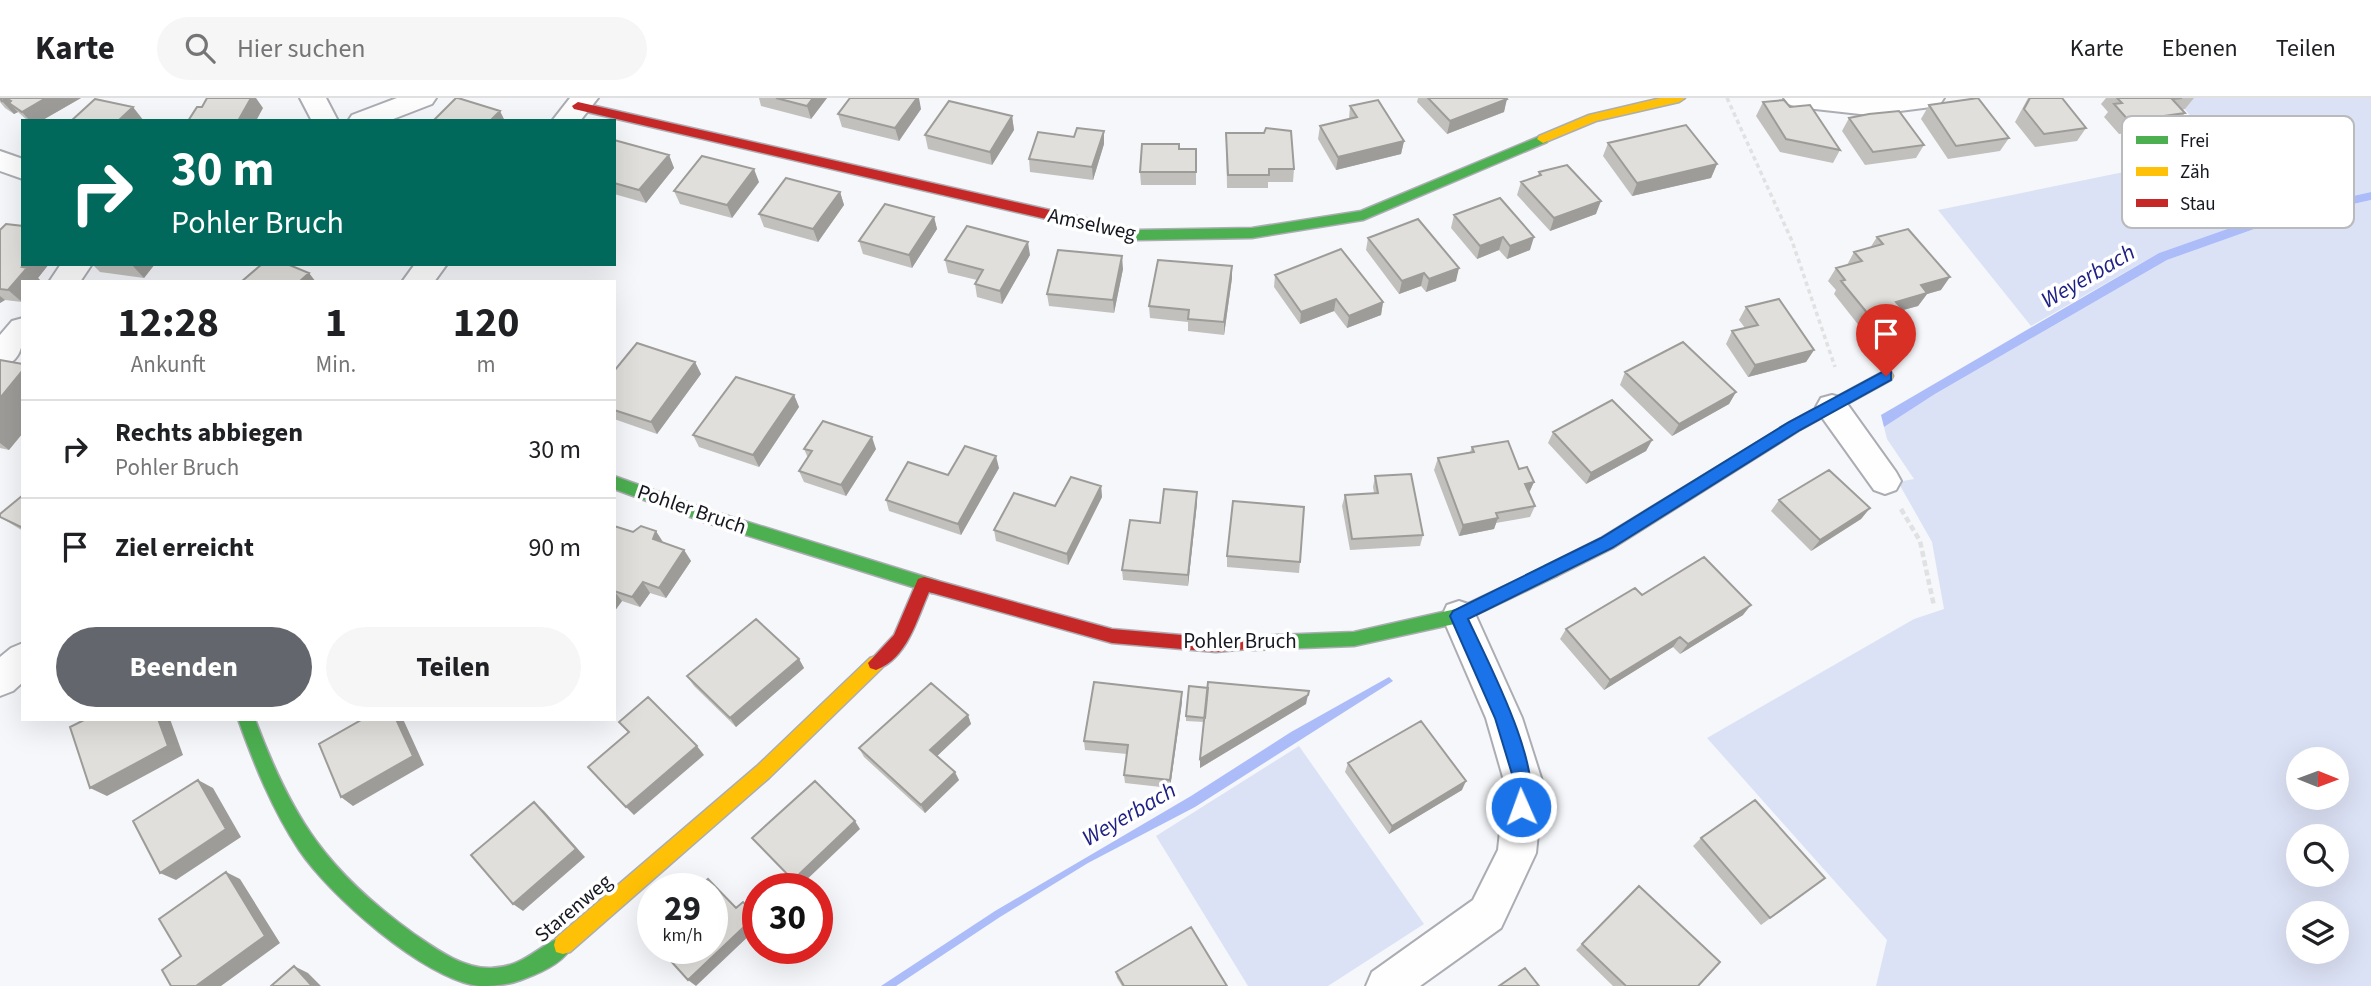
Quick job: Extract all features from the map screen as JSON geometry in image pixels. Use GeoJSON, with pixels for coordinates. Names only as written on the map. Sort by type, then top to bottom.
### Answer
{"type":"FeatureCollection","features":[{"type":"Feature","properties":{"kind":"street"},"geometry":{"type":"LineString","coordinates":[[313,98],[324,119]]}},
{"type":"Feature","properties":{"kind":"street"},"geometry":{"type":"LineString","coordinates":[[366,119],[423,98]]}},
{"type":"Feature","properties":{"kind":"street","name":"Amselweg"},"geometry":{"type":"LineString","coordinates":[[576,108],[1138,235],[1252,233],[1363,215],[1592,118],[1679,98]]}},
{"type":"Feature","properties":{"kind":"street"},"geometry":{"type":"LineString","coordinates":[[1797,98],[1869,106],[1931,98]]}},
{"type":"Feature","properties":{"kind":"street"},"geometry":{"type":"LineString","coordinates":[[0,160],[21,169]]}},
{"type":"Feature","properties":{"kind":"street"},"geometry":{"type":"LineString","coordinates":[[65,280],[76,266]]}},
{"type":"Feature","properties":{"kind":"street"},"geometry":{"type":"LineString","coordinates":[[418,280],[431,266]]}},
{"type":"Feature","properties":{"kind":"street"},"geometry":{"type":"LineString","coordinates":[[0,356],[21,331]]}},
{"type":"Feature","properties":{"kind":"street","name":"Pohler Bruch"},"geometry":{"type":"LineString","coordinates":[[616,483],[704,515],[924,584],[1112,636],[1216,645],[1353,639],[1459,616],[1606,543],[1795,426],[1886,376]]}},
{"type":"Feature","properties":{"kind":"street"},"geometry":{"type":"LineString","coordinates":[[1832,407],[1885,481]]}},
{"type":"Feature","properties":{"kind":"street","name":"Starenweg"},"geometry":{"type":"LineString","coordinates":[[247,721],[267,779],[320,864],[390,929],[466,974],[510,976],[534,967],[554,954],[763,772],[900,640],[924,584]]}},
{"type":"Feature","properties":{"kind":"street"},"geometry":{"type":"LineString","coordinates":[[1386,986],[1487,914],[1517,853],[1524,784],[1504,718],[1459,616]]}},
{"type":"Feature","properties":{"kind":"street"},"geometry":{"type":"LineString","coordinates":[[0,680],[21,661]]}},
{"type":"Feature","properties":{"kind":"path"},"geometry":{"type":"LineString","coordinates":[[1727,98],[1792,241],[1837,374],[1832,407]]}},
{"type":"Feature","properties":{"kind":"path"},"geometry":{"type":"LineString","coordinates":[[1885,481],[1920,541],[1934,606]]}},
{"type":"Feature","properties":{"kind":"shaded area"},"geometry":{"type":"Polygon","coordinates":[[[2175,98],[2371,98],[2371,192],[2354,196],[2354,116],[2191,116],[2175,98]]]}},
{"type":"Feature","properties":{"kind":"shaded area"},"geometry":{"type":"Polygon","coordinates":[[[2122,172],[2122,228],[2230,228],[2159,253],[2031,326],[1938,210],[2122,172]]]}},
{"type":"Feature","properties":{"kind":"shaded area"},"geometry":{"type":"Polygon","coordinates":[[[2371,200],[2371,986],[1876,986],[1887,940],[1707,738],[1914,619],[1944,609],[1932,542],[1898,482],[1914,479],[1887,439],[1884,427],[1935,394],[2167,260],[2257,228],[2354,228],[2354,204],[2371,200]]]}},
{"type":"Feature","properties":{"kind":"shaded area"},"geometry":{"type":"Polygon","coordinates":[[[1299,746],[1424,924],[1328,986],[1248,986],[1156,836],[1299,746]]]}},
{"type":"Feature","properties":{"kind":"water"},"geometry":{"type":"Polygon","coordinates":[[[2371,192],[2371,200],[2354,204],[2354,196],[2371,192]]]}},
{"type":"Feature","properties":{"kind":"water"},"geometry":{"type":"Polygon","coordinates":[[[2230,228],[2257,228],[2167,260],[1935,394],[1884,427],[1881,415],[2159,253],[2230,228]]]}},
{"type":"Feature","properties":{"kind":"water"},"geometry":{"type":"Polygon","coordinates":[[[1389,677],[1393,681],[1195,807],[1088,863],[896,986],[881,986],[995,911],[1191,796],[1291,732],[1389,677]]]}},
{"type":"Feature","properties":{"kind":"building"},"geometry":{"type":"Polygon","coordinates":[[[6,98],[46,98],[22,112],[6,98]]]}},
{"type":"Feature","properties":{"kind":"building"},"geometry":{"type":"Polygon","coordinates":[[[207,98],[251,98],[239,119],[189,119],[197,107],[202,107],[207,98]]]}},
{"type":"Feature","properties":{"kind":"building"},"geometry":{"type":"Polygon","coordinates":[[[456,98],[500,111],[492,119],[435,119],[456,98]]]}},
{"type":"Feature","properties":{"kind":"building"},"geometry":{"type":"Polygon","coordinates":[[[776,98],[813,98],[807,106],[776,98]]]}},
{"type":"Feature","properties":{"kind":"building"},"geometry":{"type":"Polygon","coordinates":[[[850,98],[917,98],[895,128],[838,114],[850,98]]]}},
{"type":"Feature","properties":{"kind":"building"},"geometry":{"type":"Polygon","coordinates":[[[1428,98],[1506,98],[1507,99],[1450,121],[1428,98]]]}},
{"type":"Feature","properties":{"kind":"building"},"geometry":{"type":"Polygon","coordinates":[[[1978,98],[2009,138],[1956,146],[1929,105],[1978,98]]]}},
{"type":"Feature","properties":{"kind":"building"},"geometry":{"type":"Polygon","coordinates":[[[2030,98],[2062,98],[2086,128],[2044,134],[2024,109],[2030,98]]]}},
{"type":"Feature","properties":{"kind":"building"},"geometry":{"type":"Polygon","coordinates":[[[2117,98],[2182,98],[2172,99],[2185,113],[2125,116],[2114,104],[2122,103],[2117,98]]]}},
{"type":"Feature","properties":{"kind":"building"},"geometry":{"type":"Polygon","coordinates":[[[95,99],[133,107],[120,119],[73,119],[95,99]]]}},
{"type":"Feature","properties":{"kind":"building"},"geometry":{"type":"Polygon","coordinates":[[[1378,100],[1404,141],[1338,157],[1320,126],[1357,117],[1350,106],[1378,100]]]}},
{"type":"Feature","properties":{"kind":"building"},"geometry":{"type":"Polygon","coordinates":[[[1784,100],[1790,107],[1810,105],[1840,150],[1786,139],[1763,102],[1784,100]]]}},
{"type":"Feature","properties":{"kind":"building"},"geometry":{"type":"Polygon","coordinates":[[[949,101],[1012,116],[990,152],[925,135],[949,101]]]}},
{"type":"Feature","properties":{"kind":"building"},"geometry":{"type":"Polygon","coordinates":[[[1899,111],[1924,145],[1873,152],[1849,118],[1869,114],[1899,111]]]}},
{"type":"Feature","properties":{"kind":"building"},"geometry":{"type":"Polygon","coordinates":[[[1686,125],[1717,164],[1637,183],[1608,143],[1686,125]]]}},
{"type":"Feature","properties":{"kind":"building"},"geometry":{"type":"Polygon","coordinates":[[[1077,128],[1104,131],[1092,167],[1029,159],[1038,132],[1074,137],[1077,128]]]}},
{"type":"Feature","properties":{"kind":"building"},"geometry":{"type":"Polygon","coordinates":[[[1266,128],[1291,131],[1294,169],[1269,169],[1269,175],[1228,175],[1226,133],[1264,133],[1266,128]]]}},
{"type":"Feature","properties":{"kind":"building"},"geometry":{"type":"Polygon","coordinates":[[[616,141],[669,155],[639,190],[616,184],[616,141]]]}},
{"type":"Feature","properties":{"kind":"building"},"geometry":{"type":"Polygon","coordinates":[[[1142,144],[1179,144],[1179,149],[1196,149],[1196,172],[1140,172],[1142,144]]]}},
{"type":"Feature","properties":{"kind":"building"},"geometry":{"type":"Polygon","coordinates":[[[702,156],[754,169],[727,205],[674,191],[702,156]]]}},
{"type":"Feature","properties":{"kind":"building"},"geometry":{"type":"Polygon","coordinates":[[[1567,165],[1601,201],[1554,218],[1521,182],[1541,175],[1539,172],[1567,165]]]}},
{"type":"Feature","properties":{"kind":"building"},"geometry":{"type":"Polygon","coordinates":[[[786,178],[840,192],[813,229],[759,214],[786,178]]]}},
{"type":"Feature","properties":{"kind":"building"},"geometry":{"type":"Polygon","coordinates":[[[1500,198],[1534,237],[1510,246],[1503,237],[1480,246],[1454,215],[1500,198]]]}},
{"type":"Feature","properties":{"kind":"building"},"geometry":{"type":"Polygon","coordinates":[[[885,204],[934,217],[909,255],[859,241],[885,204]]]}},
{"type":"Feature","properties":{"kind":"building"},"geometry":{"type":"Polygon","coordinates":[[[1418,219],[1459,268],[1429,279],[1424,273],[1402,281],[1368,238],[1418,219]]]}},
{"type":"Feature","properties":{"kind":"building"},"geometry":{"type":"Polygon","coordinates":[[[6,224],[21,226],[21,266],[27,268],[8,290],[0,289],[0,230],[6,224]]]}},
{"type":"Feature","properties":{"kind":"building"},"geometry":{"type":"Polygon","coordinates":[[[967,226],[1028,242],[1000,291],[975,284],[983,270],[945,260],[967,226]]]}},
{"type":"Feature","properties":{"kind":"building"},"geometry":{"type":"Polygon","coordinates":[[[1908,229],[1950,277],[1921,285],[1927,293],[1896,302],[1904,311],[1873,320],[1841,281],[1845,280],[1836,268],[1862,261],[1854,252],[1883,244],[1877,237],[1908,229]]]}},
{"type":"Feature","properties":{"kind":"building"},"geometry":{"type":"Polygon","coordinates":[[[1341,249],[1383,302],[1349,316],[1336,299],[1301,312],[1275,275],[1341,249]]]}},
{"type":"Feature","properties":{"kind":"building"},"geometry":{"type":"Polygon","coordinates":[[[1058,250],[1122,256],[1113,300],[1047,294],[1058,250]]]}},
{"type":"Feature","properties":{"kind":"building"},"geometry":{"type":"Polygon","coordinates":[[[1158,260],[1232,266],[1224,322],[1188,319],[1189,310],[1149,306],[1158,260]]]}},
{"type":"Feature","properties":{"kind":"building"},"geometry":{"type":"Polygon","coordinates":[[[260,266],[292,266],[309,273],[301,280],[243,280],[260,266]]]}},
{"type":"Feature","properties":{"kind":"building"},"geometry":{"type":"Polygon","coordinates":[[[1779,299],[1814,350],[1755,365],[1732,331],[1758,325],[1746,307],[1779,299]]]}},
{"type":"Feature","properties":{"kind":"building"},"geometry":{"type":"Polygon","coordinates":[[[1683,342],[1736,392],[1679,424],[1625,372],[1683,342]]]}},
{"type":"Feature","properties":{"kind":"building"},"geometry":{"type":"Polygon","coordinates":[[[637,343],[695,362],[651,422],[616,411],[616,369],[637,343]]]}},
{"type":"Feature","properties":{"kind":"building"},"geometry":{"type":"Polygon","coordinates":[[[0,360],[21,364],[21,372],[0,398],[0,360]]]}},
{"type":"Feature","properties":{"kind":"building"},"geometry":{"type":"Polygon","coordinates":[[[736,377],[794,395],[753,455],[693,435],[736,377]]]}},
{"type":"Feature","properties":{"kind":"building"},"geometry":{"type":"Polygon","coordinates":[[[1612,400],[1652,440],[1591,473],[1553,432],[1612,400]]]}},
{"type":"Feature","properties":{"kind":"building"},"geometry":{"type":"Polygon","coordinates":[[[823,421],[872,437],[841,485],[799,471],[812,451],[804,449],[823,421]]]}},
{"type":"Feature","properties":{"kind":"building"},"geometry":{"type":"Polygon","coordinates":[[[1508,441],[1519,469],[1527,467],[1534,482],[1525,484],[1535,506],[1496,513],[1498,518],[1463,525],[1438,458],[1474,452],[1472,447],[1508,441]]]}},
{"type":"Feature","properties":{"kind":"building"},"geometry":{"type":"Polygon","coordinates":[[[965,446],[996,456],[958,524],[886,500],[908,462],[948,475],[965,446]]]}},
{"type":"Feature","properties":{"kind":"building"},"geometry":{"type":"Polygon","coordinates":[[[1829,470],[1870,508],[1820,540],[1779,500],[1829,470]]]}},
{"type":"Feature","properties":{"kind":"building"},"geometry":{"type":"Polygon","coordinates":[[[1411,474],[1423,535],[1352,539],[1345,495],[1378,493],[1375,476],[1411,474]]]}},
{"type":"Feature","properties":{"kind":"building"},"geometry":{"type":"Polygon","coordinates":[[[1071,477],[1101,486],[1067,554],[994,530],[1014,493],[1055,506],[1071,477]]]}},
{"type":"Feature","properties":{"kind":"building"},"geometry":{"type":"Polygon","coordinates":[[[1164,489],[1197,492],[1188,575],[1122,570],[1130,520],[1160,523],[1164,489]]]}},
{"type":"Feature","properties":{"kind":"building"},"geometry":{"type":"Polygon","coordinates":[[[21,497],[21,527],[0,517],[0,514],[21,497]]]}},
{"type":"Feature","properties":{"kind":"building"},"geometry":{"type":"Polygon","coordinates":[[[1233,501],[1304,507],[1300,562],[1227,556],[1233,501]]]}},
{"type":"Feature","properties":{"kind":"building"},"geometry":{"type":"Polygon","coordinates":[[[641,526],[656,531],[653,539],[684,550],[659,588],[643,582],[632,597],[616,592],[616,527],[633,532],[641,526]]]}},
{"type":"Feature","properties":{"kind":"building"},"geometry":{"type":"Polygon","coordinates":[[[1704,557],[1751,605],[1688,644],[1680,637],[1610,680],[1566,629],[1635,588],[1642,595],[1704,557]]]}},
{"type":"Feature","properties":{"kind":"building"},"geometry":{"type":"Polygon","coordinates":[[[756,619],[799,659],[730,718],[687,676],[756,619]]]}},
{"type":"Feature","properties":{"kind":"building"},"geometry":{"type":"Polygon","coordinates":[[[1094,682],[1182,692],[1170,780],[1124,775],[1128,745],[1084,741],[1094,682]]]}},
{"type":"Feature","properties":{"kind":"building"},"geometry":{"type":"Polygon","coordinates":[[[1208,682],[1309,691],[1308,695],[1200,759],[1208,682]]]}},
{"type":"Feature","properties":{"kind":"building"},"geometry":{"type":"Polygon","coordinates":[[[931,683],[968,715],[930,750],[955,772],[921,805],[859,748],[931,683]]]}},
{"type":"Feature","properties":{"kind":"building"},"geometry":{"type":"Polygon","coordinates":[[[1189,686],[1208,688],[1205,718],[1186,716],[1189,686]]]}},
{"type":"Feature","properties":{"kind":"building"},"geometry":{"type":"Polygon","coordinates":[[[648,697],[697,746],[626,807],[588,767],[629,732],[619,722],[648,697]]]}},
{"type":"Feature","properties":{"kind":"building"},"geometry":{"type":"Polygon","coordinates":[[[82,721],[159,721],[168,746],[90,788],[70,727],[82,721]]]}},
{"type":"Feature","properties":{"kind":"building"},"geometry":{"type":"Polygon","coordinates":[[[359,721],[397,721],[413,756],[341,797],[319,744],[359,721]]]}},
{"type":"Feature","properties":{"kind":"building"},"geometry":{"type":"Polygon","coordinates":[[[1421,721],[1466,781],[1392,826],[1348,763],[1421,721]]]}},
{"type":"Feature","properties":{"kind":"building"},"geometry":{"type":"Polygon","coordinates":[[[198,780],[226,829],[160,873],[133,821],[198,780]]]}},
{"type":"Feature","properties":{"kind":"building"},"geometry":{"type":"Polygon","coordinates":[[[815,781],[855,821],[800,873],[786,873],[752,838],[815,781]]]}},
{"type":"Feature","properties":{"kind":"building"},"geometry":{"type":"Polygon","coordinates":[[[1755,800],[1825,878],[1770,918],[1701,838],[1755,800]]]}},
{"type":"Feature","properties":{"kind":"building"},"geometry":{"type":"Polygon","coordinates":[[[534,802],[576,849],[513,904],[471,855],[534,802]]]}},
{"type":"Feature","properties":{"kind":"building"},"geometry":{"type":"Polygon","coordinates":[[[226,872],[265,936],[196,986],[171,986],[162,970],[181,956],[159,919],[226,872]]]}},
{"type":"Feature","properties":{"kind":"building"},"geometry":{"type":"Polygon","coordinates":[[[1639,886],[1720,962],[1698,986],[1626,986],[1582,944],[1639,886]]]}},
{"type":"Feature","properties":{"kind":"building"},"geometry":{"type":"Polygon","coordinates":[[[728,900],[736,908],[742,903],[742,929],[728,942],[728,900]]]}},
{"type":"Feature","properties":{"kind":"building"},"geometry":{"type":"Polygon","coordinates":[[[1191,927],[1227,986],[1124,986],[1116,972],[1191,927]]]}},
{"type":"Feature","properties":{"kind":"building"},"geometry":{"type":"Polygon","coordinates":[[[674,964],[705,964],[688,980],[674,964]]]}},
{"type":"Feature","properties":{"kind":"building"},"geometry":{"type":"Polygon","coordinates":[[[294,966],[312,986],[271,986],[294,966]]]}},
{"type":"Feature","properties":{"kind":"building"},"geometry":{"type":"Polygon","coordinates":[[[1525,968],[1539,986],[1499,986],[1525,968]]]}},
{"type":"Feature","properties":{"kind":"traffic: fast"},"geometry":{"type":"LineString","coordinates":[[1085,223],[1138,235],[1252,233],[1363,215],[1543,139]]}},
{"type":"Feature","properties":{"kind":"traffic: fast"},"geometry":{"type":"LineString","coordinates":[[616,483],[704,515],[932,586]]}},
{"type":"Feature","properties":{"kind":"traffic: fast"},"geometry":{"type":"LineString","coordinates":[[1252,643],[1354,639],[1459,616],[1551,571]]}},
{"type":"Feature","properties":{"kind":"traffic: fast"},"geometry":{"type":"LineString","coordinates":[[247,721],[276,793],[295,828],[318,861],[370,912],[418,948],[463,972],[492,977],[525,970],[563,945]]}},
{"type":"Feature","properties":{"kind":"traffic: slow"},"geometry":{"type":"LineString","coordinates":[[1543,139],[1593,118],[1679,98]]}},
{"type":"Feature","properties":{"kind":"traffic: slow"},"geometry":{"type":"LineString","coordinates":[[1551,571],[1607,543],[1795,426],[1886,376]]}},
{"type":"Feature","properties":{"kind":"traffic: slow"},"geometry":{"type":"LineString","coordinates":[[563,945],[763,772],[876,663]]}},
{"type":"Feature","properties":{"kind":"traffic: jam"},"geometry":{"type":"LineString","coordinates":[[578,106],[1085,223]]}},
{"type":"Feature","properties":{"kind":"traffic: jam"},"geometry":{"type":"LineString","coordinates":[[876,663],[900,640],[924,584]]}},
{"type":"Feature","properties":{"kind":"traffic: jam"},"geometry":{"type":"LineString","coordinates":[[932,586],[1112,636],[1216,645],[1252,643]]}},
{"type":"Feature","properties":{"kind":"route"},"geometry":{"type":"LineString","coordinates":[[1521,807],[1524,784],[1504,718],[1459,616],[1606,543],[1795,426],[1886,376]]}},
{"type":"Feature","properties":{"kind":"water label","name":"Weyerbach"},"geometry":{"type":"Point","coordinates":[2088,276]}},
{"type":"Feature","properties":{"kind":"water label","name":"Weyerbach"},"geometry":{"type":"Point","coordinates":[1129,814]}}]}
